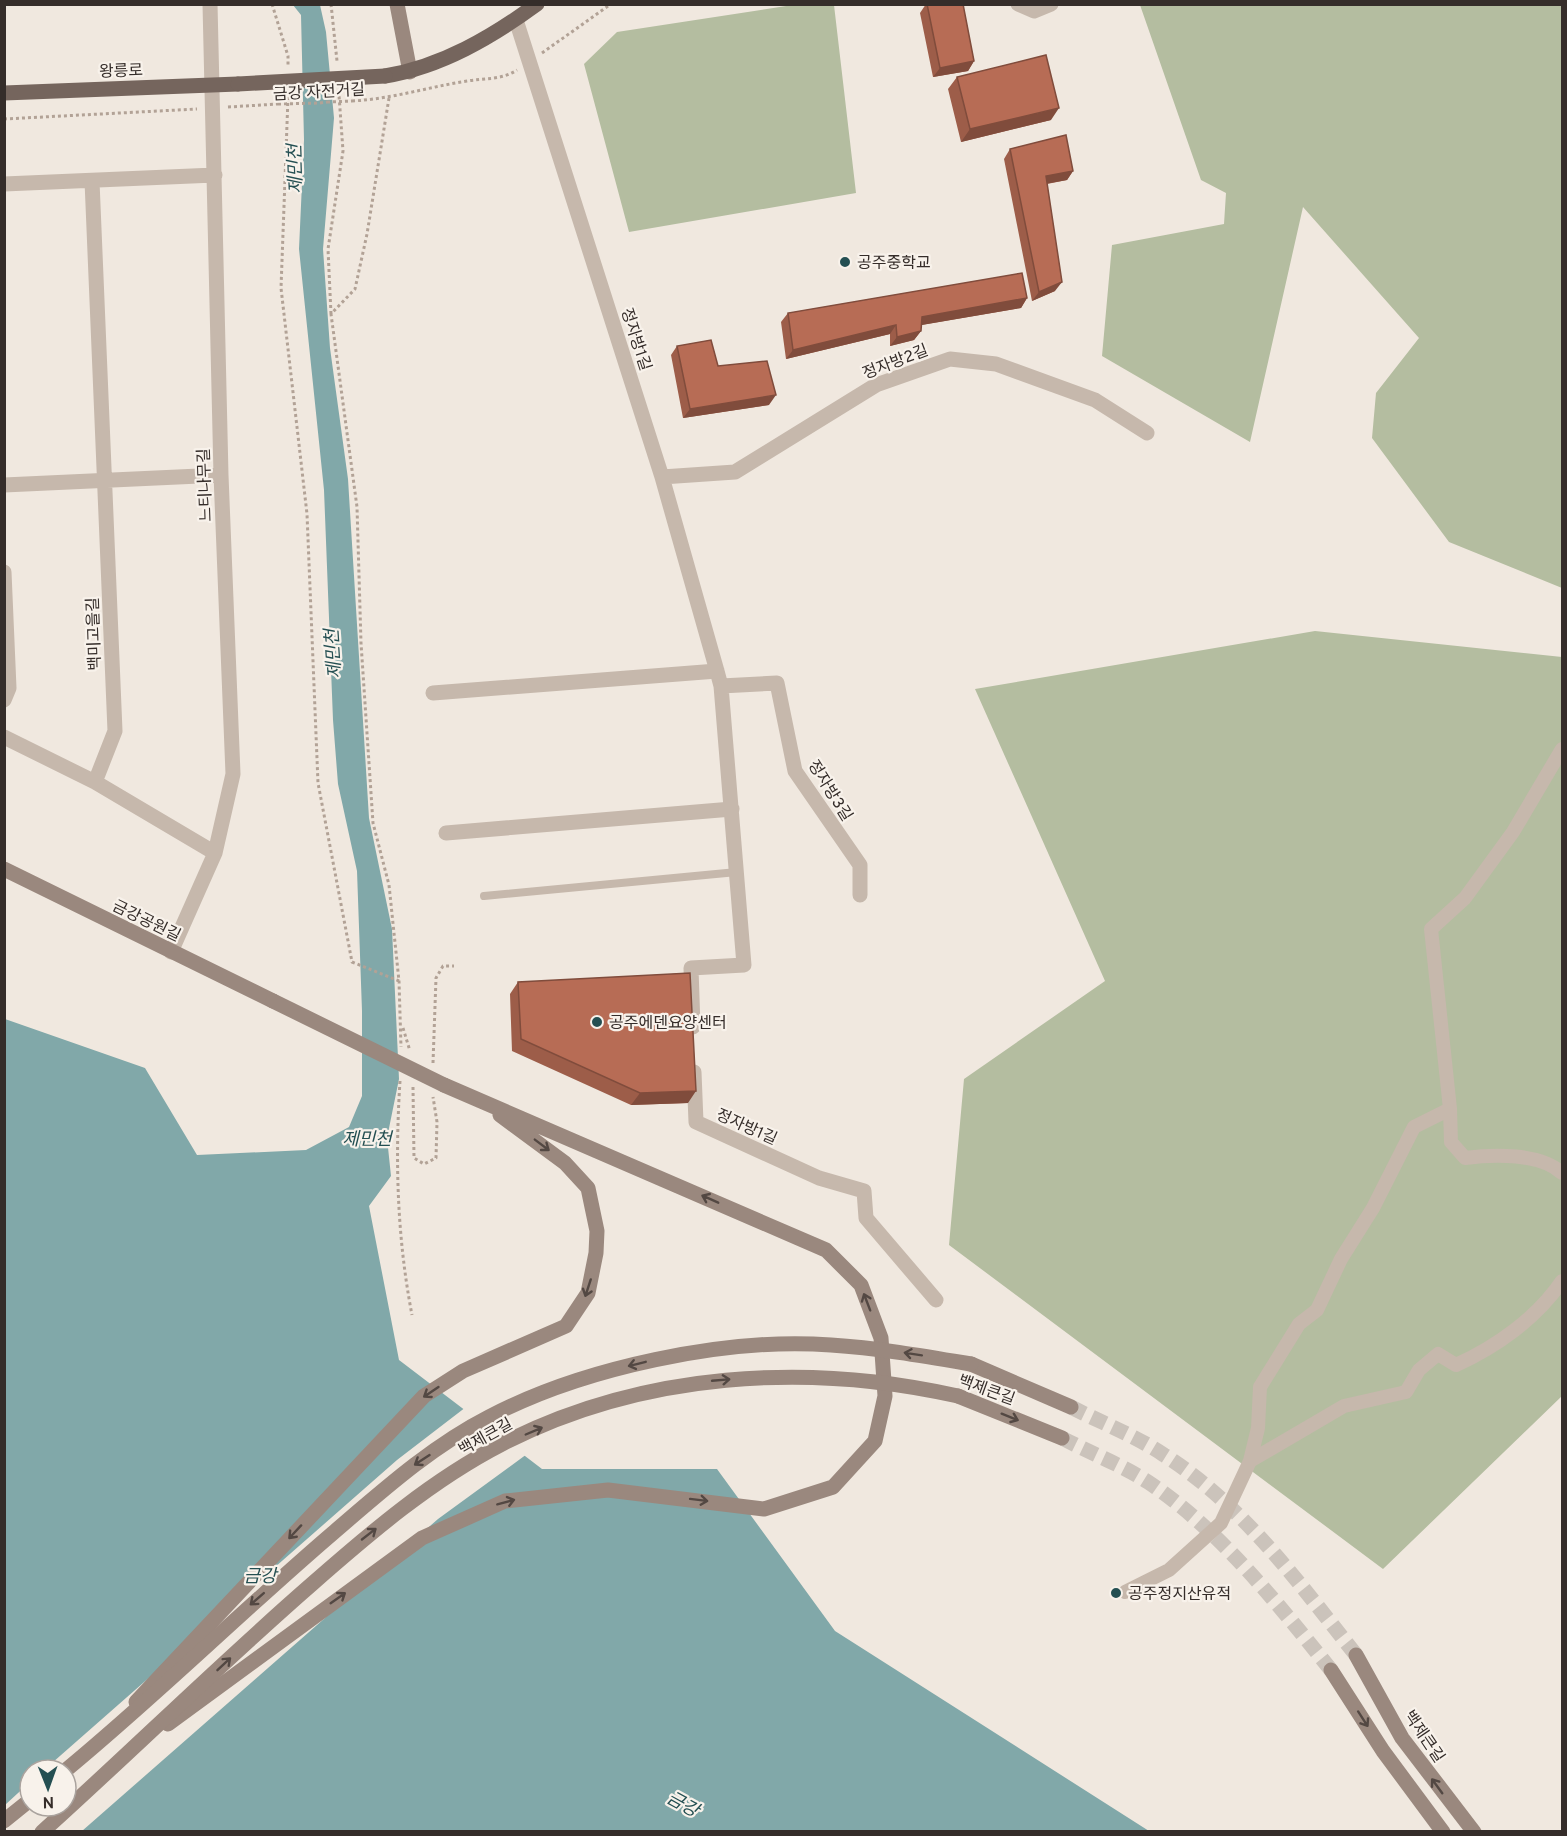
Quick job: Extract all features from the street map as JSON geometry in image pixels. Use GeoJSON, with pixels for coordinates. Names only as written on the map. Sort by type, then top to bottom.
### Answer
{"type":"FeatureCollection","features":[{"type":"Feature","properties":{"kind":"main road"},"geometry":{"type":"LineString","coordinates":[[397,4],[410,72],[462,51],[516,20],[537,4]]}},
{"type":"Feature","properties":{"kind":"main road","name":"왕릉로"},"geometry":{"type":"LineString","coordinates":[[4,93],[238,84],[385,76],[410,72]]}},
{"type":"Feature","properties":{"kind":"main road","name":"금강공원길"},"geometry":{"type":"LineString","coordinates":[[4,869],[444,1085],[478,1098]]}},
{"type":"Feature","properties":{"kind":"main road"},"geometry":{"type":"LineString","coordinates":[[98,1744],[424,1396],[463,1371],[566,1326],[588,1293],[596,1253],[597,1231],[588,1188],[565,1163],[478,1098]]}},
{"type":"Feature","properties":{"kind":"main road"},"geometry":{"type":"LineString","coordinates":[[107,1773],[194,1702],[422,1538],[504,1501],[608,1490],[764,1509],[833,1487],[875,1441],[885,1396],[881,1338],[861,1285],[826,1250],[478,1098]]}},
{"type":"Feature","properties":{"kind":"main road","name":"백제큰길"},"geometry":{"type":"LineString","coordinates":[[78,1760],[252,1602],[411,1468],[489,1417],[576,1380],[671,1356],[750,1347],[828,1344],[907,1353],[971,1364],[1071,1407]]}},
{"type":"Feature","properties":{"kind":"main road","name":"백제큰길"},"geometry":{"type":"LineString","coordinates":[[42,1832],[266,1623],[365,1538],[428,1490],[502,1444],[586,1409],[690,1383],[770,1376],[830,1377],[904,1384],[958,1396],[1062,1438]]}},
{"type":"Feature","properties":{"kind":"main road","name":"백제큰길"},"geometry":{"type":"LineString","coordinates":[[1356,1654],[1402,1738],[1474,1832]]}},
{"type":"Feature","properties":{"kind":"main road"},"geometry":{"type":"LineString","coordinates":[[1331,1670],[1383,1751],[1443,1832]]}},
{"type":"Feature","properties":{"kind":"main road"},"geometry":{"type":"LineString","coordinates":[[4,1821],[18,1810]]}},
{"type":"Feature","properties":{"kind":"street","name":"느티나무길"},"geometry":{"type":"LineString","coordinates":[[171,952],[215,853],[233,774],[221,475],[210,4]]}},
{"type":"Feature","properties":{"kind":"street"},"geometry":{"type":"LineString","coordinates":[[1018,4],[1034,11],[1051,4]]}},
{"type":"Feature","properties":{"kind":"street","name":"정자방1길"},"geometry":{"type":"LineString","coordinates":[[516,20],[662,477],[719,678],[744,965],[691,968],[696,1122],[819,1178],[864,1191],[866,1218],[936,1300]]}},
{"type":"Feature","properties":{"kind":"street"},"geometry":{"type":"LineString","coordinates":[[4,184],[215,175]]}},
{"type":"Feature","properties":{"kind":"street","name":"백미고을길"},"geometry":{"type":"LineString","coordinates":[[92,181],[115,731],[95,782]]}},
{"type":"Feature","properties":{"kind":"street","name":"정자방2길"},"geometry":{"type":"LineString","coordinates":[[662,477],[735,472],[876,385],[950,359],[996,364],[1095,400],[1147,433]]}},
{"type":"Feature","properties":{"kind":"street"},"geometry":{"type":"LineString","coordinates":[[4,485],[221,475]]}},
{"type":"Feature","properties":{"kind":"street"},"geometry":{"type":"LineString","coordinates":[[4,572],[9,688],[4,700]]}},
{"type":"Feature","properties":{"kind":"street"},"geometry":{"type":"LineString","coordinates":[[434,693],[719,678]]}},
{"type":"Feature","properties":{"kind":"street","name":"정자방3길"},"geometry":{"type":"LineString","coordinates":[[719,678],[777,683],[795,771],[860,865],[860,895]]}},
{"type":"Feature","properties":{"kind":"street"},"geometry":{"type":"LineString","coordinates":[[4,737],[95,782],[215,853]]}},
{"type":"Feature","properties":{"kind":"street"},"geometry":{"type":"LineString","coordinates":[[1563,749],[1506,841],[1465,898],[1431,929],[1451,1143],[1466,1158],[1489,1155],[1525,1157],[1563,1173]]}},
{"type":"Feature","properties":{"kind":"street"},"geometry":{"type":"LineString","coordinates":[[446,834],[732,809]]}},
{"type":"Feature","properties":{"kind":"street"},"geometry":{"type":"LineString","coordinates":[[1125,1592],[1169,1570],[1221,1523],[1250,1461],[1258,1428],[1260,1387],[1299,1324],[1317,1310],[1341,1259],[1373,1208],[1414,1127],[1449,1109]]}},
{"type":"Feature","properties":{"kind":"street"},"geometry":{"type":"LineString","coordinates":[[1250,1461],[1344,1406],[1406,1392],[1419,1370],[1438,1354],[1456,1365],[1490,1350],[1529,1317],[1563,1281]]}},
{"type":"Feature","properties":{"kind":"lane"},"geometry":{"type":"LineString","coordinates":[[484,896],[737,872]]}},
{"type":"Feature","properties":{"kind":"path"},"geometry":{"type":"LineString","coordinates":[[272,4],[288,56],[288,67]]}},
{"type":"Feature","properties":{"kind":"path"},"geometry":{"type":"LineString","coordinates":[[331,4],[337,68]]}},
{"type":"Feature","properties":{"kind":"path","name":"금강 자전거길"},"geometry":{"type":"LineString","coordinates":[[4,119],[390,98],[465,81],[507,76],[611,4]]}},
{"type":"Feature","properties":{"kind":"path"},"geometry":{"type":"LineString","coordinates":[[288,90],[281,288],[308,514],[318,783],[342,921],[354,963],[399,981]]}},
{"type":"Feature","properties":{"kind":"path"},"geometry":{"type":"LineString","coordinates":[[339,91],[343,151],[328,249],[331,314],[357,507],[361,643],[373,824],[389,885],[399,981],[401,1050]]}},
{"type":"Feature","properties":{"kind":"path"},"geometry":{"type":"LineString","coordinates":[[331,314],[355,289],[367,234],[390,98]]}},
{"type":"Feature","properties":{"kind":"path"},"geometry":{"type":"LineString","coordinates":[[400,1074],[396,1156],[400,1230],[412,1316]]}},
{"type":"Feature","properties":{"kind":"green space"},"geometry":{"type":"Polygon","coordinates":[[[799,4],[834,5],[856,193],[629,232],[584,64],[617,32],[799,4]]]}},
{"type":"Feature","properties":{"kind":"green space"},"geometry":{"type":"Polygon","coordinates":[[[1140,5],[1562,5],[1562,588],[1449,542],[1372,438],[1376,393],[1419,338],[1303,207],[1250,442],[1102,356],[1112,245],[1224,224],[1226,193],[1201,180],[1140,5]]]}},
{"type":"Feature","properties":{"kind":"green space"},"geometry":{"type":"Polygon","coordinates":[[[1315,631],[1562,657],[1562,1396],[1383,1569],[949,1245],[964,1079],[1105,981],[975,689],[1315,631]]]}},
{"type":"Feature","properties":{"kind":"water","name":"금강"},"geometry":{"type":"Polygon","coordinates":[[[293,5],[320,5],[326,32],[334,118],[323,249],[330,348],[348,479],[369,818],[392,929],[399,1079],[387,1138],[391,1176],[369,1206],[399,1360],[542,1469],[717,1469],[835,1631],[1149,1831],[5,1832],[5,1019],[145,1068],[197,1155],[306,1150],[349,1127],[362,1096],[362,1011],[357,871],[338,784],[333,720],[324,490],[299,249],[304,140],[301,15],[293,5]]]}},
{"type":"Feature","properties":{"kind":"pier"},"geometry":{"type":"Polygon","coordinates":[[[466,1407],[527,1454],[438,1519],[82,1831],[4,1831],[5,1805],[18,1793],[18,1818],[78,1818],[78,1758],[58,1758],[397,1460],[466,1407]]]}},
{"type":"Feature","properties":{"kind":"building"},"geometry":{"type":"Polygon","coordinates":[[[927,4],[963,4],[974,61],[940,68],[927,4]]]}},
{"type":"Feature","properties":{"kind":"building"},"geometry":{"type":"Polygon","coordinates":[[[1046,55],[1059,108],[970,129],[957,77],[1046,55]]]}},
{"type":"Feature","properties":{"kind":"building"},"geometry":{"type":"Polygon","coordinates":[[[1066,135],[1073,171],[1046,176],[1062,282],[1039,292],[1010,149],[1066,135]]]}},
{"type":"Feature","properties":{"kind":"building"},"geometry":{"type":"Polygon","coordinates":[[[1022,273],[1027,298],[922,317],[921,331],[897,337],[896,325],[793,350],[788,313],[1022,273]]]}},
{"type":"Feature","properties":{"kind":"building"},"geometry":{"type":"Polygon","coordinates":[[[711,340],[718,366],[767,361],[776,395],[690,409],[677,346],[711,340]]]}},
{"type":"Feature","properties":{"kind":"building","name":"공주에덴요양센터"},"geometry":{"type":"Polygon","coordinates":[[[690,973],[696,1091],[640,1093],[521,1039],[518,982],[690,973]]]}},
{"type":"Feature","properties":{"kind":"tunnel"},"geometry":{"type":"LineString","coordinates":[[1071,1407],[1153,1448],[1219,1497],[1268,1546],[1356,1655]]}},
{"type":"Feature","properties":{"kind":"tunnel"},"geometry":{"type":"LineString","coordinates":[[1062,1438],[1148,1482],[1199,1522],[1246,1569],[1331,1670]]}},
{"type":"Feature","properties":{"kind":"place","name":"공주중학교"},"geometry":{"type":"Point","coordinates":[845,262]}},
{"type":"Feature","properties":{"kind":"place","name":"공주에덴요양센터"},"geometry":{"type":"Point","coordinates":[597,1022]}},
{"type":"Feature","properties":{"kind":"place","name":"공주정지산유적"},"geometry":{"type":"Point","coordinates":[1116,1593]}},
{"type":"Feature","properties":{"kind":"water label","name":"제민천"},"geometry":{"type":"Point","coordinates":[295,169]}},
{"type":"Feature","properties":{"kind":"water label","name":"제민천"},"geometry":{"type":"Point","coordinates":[333,654]}},
{"type":"Feature","properties":{"kind":"water label","name":"제민천"},"geometry":{"type":"Point","coordinates":[367,1139]}}]}
